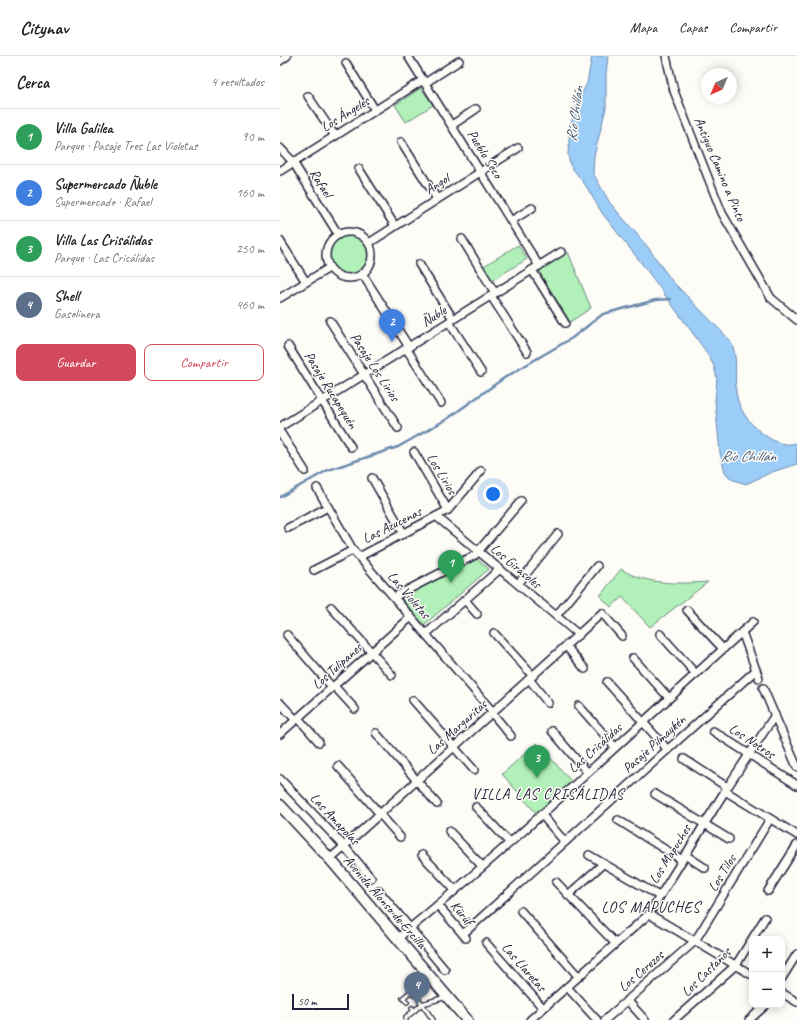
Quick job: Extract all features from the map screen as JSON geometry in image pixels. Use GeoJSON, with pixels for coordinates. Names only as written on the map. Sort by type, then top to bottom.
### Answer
{"type":"FeatureCollection","features":[{"type":"Feature","properties":{"kind":"main road","name":"Avenida Alonso de Ercilla"},"geometry":{"type":"LineString","coordinates":[[280,805],[330,859],[467,1020]]}},
{"type":"Feature","properties":{"kind":"street"},"geometry":{"type":"LineString","coordinates":[[280,61],[287,56]]}},
{"type":"Feature","properties":{"kind":"street","name":"Pueblo Seco"},"geometry":{"type":"LineString","coordinates":[[408,56],[511,221],[565,323]]}},
{"type":"Feature","properties":{"kind":"street","name":"Antiguo Camino a Pinto"},"geometry":{"type":"LineString","coordinates":[[666,56],[674,91],[722,213],[771,298],[797,320]]}},
{"type":"Feature","properties":{"kind":"street","name":"Los Ángeles"},"geometry":{"type":"LineString","coordinates":[[280,171],[375,110],[459,61]]}},
{"type":"Feature","properties":{"kind":"street"},"geometry":{"type":"LineString","coordinates":[[346,64],[375,110]]}},
{"type":"Feature","properties":{"kind":"street"},"geometry":{"type":"LineString","coordinates":[[308,96],[335,136]]}},
{"type":"Feature","properties":{"kind":"street"},"geometry":{"type":"LineString","coordinates":[[452,125],[476,109]]}},
{"type":"Feature","properties":{"kind":"street"},"geometry":{"type":"LineString","coordinates":[[401,142],[437,199]]}},
{"type":"Feature","properties":{"kind":"street","name":"Rafael"},"geometry":{"type":"LineString","coordinates":[[280,148],[293,162],[338,234]]}},
{"type":"Feature","properties":{"kind":"street","name":"Angol"},"geometry":{"type":"LineString","coordinates":[[370,242],[518,148]]}},
{"type":"Feature","properties":{"kind":"street"},"geometry":{"type":"LineString","coordinates":[[359,170],[395,226]]}},
{"type":"Feature","properties":{"kind":"street"},"geometry":{"type":"LineString","coordinates":[[511,221],[532,208]]}},
{"type":"Feature","properties":{"kind":"street"},"geometry":{"type":"LineString","coordinates":[[353,232],[362,235],[370,242],[372,260],[369,269],[363,275],[353,279],[344,279],[336,275],[329,268],[326,260],[326,250],[329,242],[338,234],[353,232]]}},
{"type":"Feature","properties":{"kind":"street"},"geometry":{"type":"LineString","coordinates":[[462,239],[527,352]]}},
{"type":"Feature","properties":{"kind":"street"},"geometry":{"type":"LineString","coordinates":[[280,241],[306,282]]}},
{"type":"Feature","properties":{"kind":"street","name":"Ñuble"},"geometry":{"type":"LineString","coordinates":[[280,427],[561,252]]}},
{"type":"Feature","properties":{"kind":"street"},"geometry":{"type":"LineString","coordinates":[[418,264],[481,372]]}},
{"type":"Feature","properties":{"kind":"street"},"geometry":{"type":"LineString","coordinates":[[280,298],[329,268]]}},
{"type":"Feature","properties":{"kind":"street"},"geometry":{"type":"LineString","coordinates":[[363,275],[441,402]]}},
{"type":"Feature","properties":{"kind":"street","name":"Pasaje Los Lirios"},"geometry":{"type":"LineString","coordinates":[[330,321],[398,428]]}},
{"type":"Feature","properties":{"kind":"street","name":"Pasaje Rucapequén"},"geometry":{"type":"LineString","coordinates":[[288,346],[351,447]]}},
{"type":"Feature","properties":{"kind":"street"},"geometry":{"type":"LineString","coordinates":[[280,432],[305,471]]}},
{"type":"Feature","properties":{"kind":"street","name":"Los Lirios"},"geometry":{"type":"LineString","coordinates":[[414,452],[448,510]]}},
{"type":"Feature","properties":{"kind":"street","name":"Las Azucenas"},"geometry":{"type":"LineString","coordinates":[[359,557],[448,510],[481,471]]}},
{"type":"Feature","properties":{"kind":"street"},"geometry":{"type":"LineString","coordinates":[[372,478],[404,534]]}},
{"type":"Feature","properties":{"kind":"street","name":"Las Violetas"},"geometry":{"type":"LineString","coordinates":[[317,488],[353,550],[493,712],[511,736]]}},
{"type":"Feature","properties":{"kind":"street"},"geometry":{"type":"LineString","coordinates":[[394,597],[479,552],[521,501]]}},
{"type":"Feature","properties":{"kind":"street"},"geometry":{"type":"LineString","coordinates":[[288,528],[328,507]]}},
{"type":"Feature","properties":{"kind":"street","name":"Los Girasoles"},"geometry":{"type":"LineString","coordinates":[[437,517],[578,635]]}},
{"type":"Feature","properties":{"kind":"street"},"geometry":{"type":"LineString","coordinates":[[518,584],[558,534]]}},
{"type":"Feature","properties":{"kind":"street"},"geometry":{"type":"LineString","coordinates":[[314,570],[353,550]]}},
{"type":"Feature","properties":{"kind":"street"},"geometry":{"type":"LineString","coordinates":[[556,616],[597,566]]}},
{"type":"Feature","properties":{"kind":"street"},"geometry":{"type":"LineString","coordinates":[[426,634],[500,569]]}},
{"type":"Feature","properties":{"kind":"street"},"geometry":{"type":"LineString","coordinates":[[465,600],[477,614]]}},
{"type":"Feature","properties":{"kind":"street"},"geometry":{"type":"LineString","coordinates":[[331,607],[392,675]]}},
{"type":"Feature","properties":{"kind":"street"},"geometry":{"type":"LineString","coordinates":[[687,610],[723,649]]}},
{"type":"Feature","properties":{"kind":"street","name":"Las Margaritas"},"geometry":{"type":"LineString","coordinates":[[330,859],[602,613],[622,636]]}},
{"type":"Feature","properties":{"kind":"street","name":"Los Tulipanes"},"geometry":{"type":"LineString","coordinates":[[280,734],[411,617]]}},
{"type":"Feature","properties":{"kind":"street","name":"Las Crisálidas"},"geometry":{"type":"LineString","coordinates":[[398,938],[438,905],[541,814],[753,622]]}},
{"type":"Feature","properties":{"kind":"street"},"geometry":{"type":"LineString","coordinates":[[742,632],[759,678]]}},
{"type":"Feature","properties":{"kind":"street"},"geometry":{"type":"LineString","coordinates":[[494,633],[531,678],[548,703]]}},
{"type":"Feature","properties":{"kind":"street"},"geometry":{"type":"LineString","coordinates":[[660,634],[696,674]]}},
{"type":"Feature","properties":{"kind":"street"},"geometry":{"type":"LineString","coordinates":[[287,635],[355,708]]}},
{"type":"Feature","properties":{"kind":"street"},"geometry":{"type":"LineString","coordinates":[[566,646],[585,669]]}},
{"type":"Feature","properties":{"kind":"street"},"geometry":{"type":"LineString","coordinates":[[633,658],[669,698]]}},
{"type":"Feature","properties":{"kind":"street","name":"Pasaje Pilmaykén"},"geometry":{"type":"LineString","coordinates":[[465,936],[565,842],[756,670]]}},
{"type":"Feature","properties":{"kind":"street"},"geometry":{"type":"LineString","coordinates":[[606,682],[668,750]]}},
{"type":"Feature","properties":{"kind":"street"},"geometry":{"type":"LineString","coordinates":[[763,688],[797,767]]}},
{"type":"Feature","properties":{"kind":"street"},"geometry":{"type":"LineString","coordinates":[[413,700],[474,770]]}},
{"type":"Feature","properties":{"kind":"street"},"geometry":{"type":"LineString","coordinates":[[280,703],[319,742]]}},
{"type":"Feature","properties":{"kind":"street"},"geometry":{"type":"LineString","coordinates":[[579,706],[615,747]]}},
{"type":"Feature","properties":{"kind":"street","name":"Los Mapuches"},"geometry":{"type":"LineString","coordinates":[[530,1020],[649,914],[726,789],[775,715]]}},
{"type":"Feature","properties":{"kind":"street"},"geometry":{"type":"LineString","coordinates":[[552,731],[588,772]]}},
{"type":"Feature","properties":{"kind":"street","name":"Los Notros"},"geometry":{"type":"LineString","coordinates":[[713,731],[748,755],[797,785]]}},
{"type":"Feature","properties":{"kind":"street"},"geometry":{"type":"LineString","coordinates":[[376,733],[437,804]]}},
{"type":"Feature","properties":{"kind":"street"},"geometry":{"type":"LineString","coordinates":[[684,759],[770,819],[797,835]]}},
{"type":"Feature","properties":{"kind":"street"},"geometry":{"type":"LineString","coordinates":[[338,766],[400,837]]}},
{"type":"Feature","properties":{"kind":"street","name":"Las Amapolas"},"geometry":{"type":"LineString","coordinates":[[280,779],[344,846],[371,878]]}},
{"type":"Feature","properties":{"kind":"street"},"geometry":{"type":"LineString","coordinates":[[655,794],[729,840]]}},
{"type":"Feature","properties":{"kind":"street"},"geometry":{"type":"LineString","coordinates":[[476,807],[509,842]]}},
{"type":"Feature","properties":{"kind":"street"},"geometry":{"type":"LineString","coordinates":[[541,814],[565,842]]}},
{"type":"Feature","properties":{"kind":"street","name":"Los Tilos"},"geometry":{"type":"LineString","coordinates":[[695,941],[770,819]]}},
{"type":"Feature","properties":{"kind":"street"},"geometry":{"type":"LineString","coordinates":[[618,820],[684,858],[705,868]]}},
{"type":"Feature","properties":{"kind":"street"},"geometry":{"type":"LineString","coordinates":[[449,831],[482,866]]}},
{"type":"Feature","properties":{"kind":"street"},"geometry":{"type":"LineString","coordinates":[[768,891],[797,845]]}},
{"type":"Feature","properties":{"kind":"street"},"geometry":{"type":"LineString","coordinates":[[422,855],[455,890]]}},
{"type":"Feature","properties":{"kind":"street"},"geometry":{"type":"LineString","coordinates":[[589,855],[659,896]]}},
{"type":"Feature","properties":{"kind":"street"},"geometry":{"type":"LineString","coordinates":[[568,895],[603,864]]}},
{"type":"Feature","properties":{"kind":"street"},"geometry":{"type":"LineString","coordinates":[[556,882],[615,943]]}},
{"type":"Feature","properties":{"kind":"street"},"geometry":{"type":"LineString","coordinates":[[379,891],[445,970]]}},
{"type":"Feature","properties":{"kind":"street","name":"Kürüf"},"geometry":{"type":"LineString","coordinates":[[438,905],[465,936]]}},
{"type":"Feature","properties":{"kind":"street"},"geometry":{"type":"LineString","coordinates":[[521,911],[578,976]]}},
{"type":"Feature","properties":{"kind":"street"},"geometry":{"type":"LineString","coordinates":[[649,914],[749,973]]}},
{"type":"Feature","properties":{"kind":"street","name":"Los Castaños"},"geometry":{"type":"LineString","coordinates":[[674,1020],[736,965],[765,918]]}},
{"type":"Feature","properties":{"kind":"street","name":"Los Cerezos"},"geometry":{"type":"LineString","coordinates":[[605,1020],[695,941]]}},
{"type":"Feature","properties":{"kind":"street","name":"Las Llaretas"},"geometry":{"type":"LineString","coordinates":[[486,943],[543,1008]]}},
{"type":"Feature","properties":{"kind":"street"},"geometry":{"type":"LineString","coordinates":[[785,973],[797,954]]}},
{"type":"Feature","properties":{"kind":"street"},"geometry":{"type":"LineString","coordinates":[[566,987],[596,1020]]}},
{"type":"Feature","properties":{"kind":"street"},"geometry":{"type":"LineString","coordinates":[[785,995],[797,1002]]}},
{"type":"Feature","properties":{"kind":"street"},"geometry":{"type":"LineString","coordinates":[[627,1000],[645,1020]]}},
{"type":"Feature","properties":{"kind":"street"},"geometry":{"type":"LineString","coordinates":[[749,1020],[763,1008]]}},
{"type":"Feature","properties":{"kind":"lane"},"geometry":{"type":"LineString","coordinates":[[407,1002],[404,998],[411,991],[423,967]]}},
{"type":"Feature","properties":{"kind":"lane"},"geometry":{"type":"LineString","coordinates":[[411,991],[414,995]]}},
{"type":"Feature","properties":{"kind":"lane"},"geometry":{"type":"LineString","coordinates":[[406,1020],[406,1017],[413,1009],[421,1003],[447,997]]}},
{"type":"Feature","properties":{"kind":"lane"},"geometry":{"type":"LineString","coordinates":[[421,1003],[433,1020]]}},
{"type":"Feature","properties":{"kind":"green space"},"geometry":{"type":"Polygon","coordinates":[[[421,88],[433,105],[406,122],[395,105],[421,88]]]}},
{"type":"Feature","properties":{"kind":"green space"},"geometry":{"type":"Polygon","coordinates":[[[349,233],[361,237],[367,243],[371,255],[367,267],[361,273],[349,277],[337,273],[331,267],[327,255],[331,243],[337,237],[349,233]]]}},
{"type":"Feature","properties":{"kind":"green space"},"geometry":{"type":"Polygon","coordinates":[[[518,245],[527,259],[491,281],[482,267],[518,245]]]}},
{"type":"Feature","properties":{"kind":"green space"},"geometry":{"type":"Polygon","coordinates":[[[568,252],[591,308],[570,322],[540,273],[541,269],[568,252]]]}},
{"type":"Feature","properties":{"kind":"green space"},"geometry":{"type":"Polygon","coordinates":[[[477,559],[489,569],[424,625],[400,597],[477,559]]]}},
{"type":"Feature","properties":{"kind":"green space"},"geometry":{"type":"Polygon","coordinates":[[[621,569],[630,574],[652,581],[674,583],[708,582],[650,627],[622,597],[611,607],[600,596],[621,569]]]}},
{"type":"Feature","properties":{"kind":"green space","name":"VILLA LAS CRISÁLIDAS"},"geometry":{"type":"Polygon","coordinates":[[[537,743],[572,782],[536,813],[502,774],[537,743]]]}},
{"type":"Feature","properties":{"kind":"water","name":"Río Chillán"},"geometry":{"type":"Polygon","coordinates":[[[592,56],[608,56],[606,74],[606,108],[594,156],[593,173],[610,203],[647,246],[672,281],[730,340],[733,346],[735,359],[737,398],[742,411],[760,432],[770,438],[785,444],[797,443],[797,464],[772,472],[746,484],[731,479],[725,472],[720,453],[715,401],[717,379],[714,366],[705,350],[646,269],[602,213],[586,186],[570,165],[568,154],[570,127],[577,104],[587,83],[592,56]]]}},
{"type":"Feature","properties":{"kind":"waterway"},"geometry":{"type":"LineString","coordinates":[[280,497],[328,470],[398,447],[447,419],[504,378],[572,338],[603,314],[656,300],[671,299]]}},
{"type":"Feature","properties":{"kind":"place","name":"Supermercado Ñuble"},"geometry":{"type":"Point","coordinates":[392,342]}},
{"type":"Feature","properties":{"kind":"place","name":"Villa Galilea"},"geometry":{"type":"Point","coordinates":[451,583]}},
{"type":"Feature","properties":{"kind":"place","name":"Villa Las Crisálidas"},"geometry":{"type":"Point","coordinates":[537,778]}},
{"type":"Feature","properties":{"kind":"place","name":"Shell"},"geometry":{"type":"Point","coordinates":[417,1005]}},
{"type":"Feature","properties":{"kind":"district","name":"VILLA LAS CRISÁLIDAS"},"geometry":{"type":"Point","coordinates":[548,794]}},
{"type":"Feature","properties":{"kind":"district","name":"LOS MAPUCHES"},"geometry":{"type":"Point","coordinates":[651,907]}}]}
